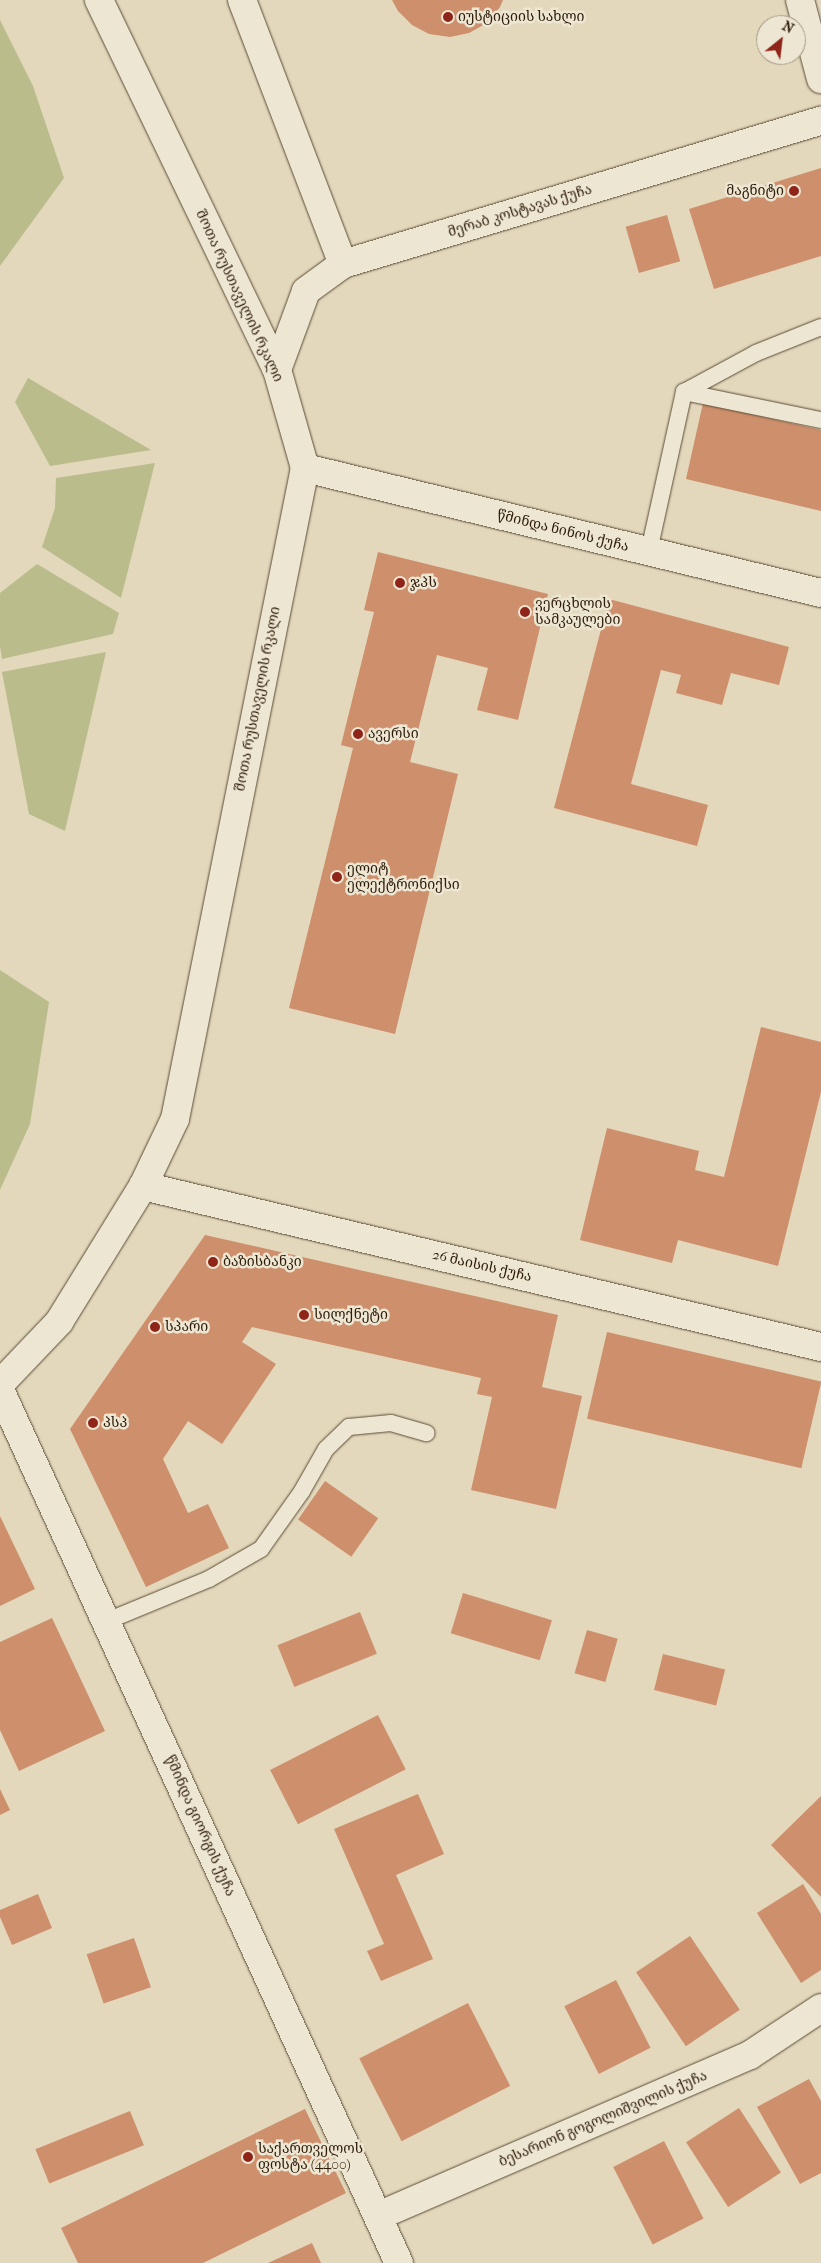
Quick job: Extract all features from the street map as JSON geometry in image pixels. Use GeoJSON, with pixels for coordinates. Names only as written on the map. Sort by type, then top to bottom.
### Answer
{"type":"FeatureCollection","features":[{"type":"Feature","properties":{"kind":"main road","name":"შოთა რუსთაველის რკალი"},"geometry":{"type":"LineString","coordinates":[[0,1384],[59,1322],[143,1186],[175,1119],[304,468],[277,370],[98,0]]}},
{"type":"Feature","properties":{"kind":"main road"},"geometry":{"type":"LineString","coordinates":[[242,0],[343,264]]}},
{"type":"Feature","properties":{"kind":"main road"},"geometry":{"type":"LineString","coordinates":[[800,0],[821,79]]}},
{"type":"Feature","properties":{"kind":"main road","name":"მერაბ კოსტავას ქუჩა"},"geometry":{"type":"LineString","coordinates":[[277,370],[306,291],[343,264],[821,121]]}},
{"type":"Feature","properties":{"kind":"main road","name":"წმინდა ნინოს ქუჩა"},"geometry":{"type":"LineString","coordinates":[[304,468],[821,593]]}},
{"type":"Feature","properties":{"kind":"main road","name":"26 მაისის ქუჩა"},"geometry":{"type":"LineString","coordinates":[[143,1186],[821,1347]]}},
{"type":"Feature","properties":{"kind":"main road","name":"წმინდა გიორგის ქუჩა"},"geometry":{"type":"LineString","coordinates":[[0,1390],[399,2263]]}},
{"type":"Feature","properties":{"kind":"main road","name":"ბესარიონ გოგოლიშვილის ქუჩა"},"geometry":{"type":"LineString","coordinates":[[378,2216],[750,2055],[821,2008]]}},
{"type":"Feature","properties":{"kind":"lane"},"geometry":{"type":"LineString","coordinates":[[649,552],[684,392],[756,353],[821,327]]}},
{"type":"Feature","properties":{"kind":"lane"},"geometry":{"type":"LineString","coordinates":[[684,392],[821,420]]}},
{"type":"Feature","properties":{"kind":"lane"},"geometry":{"type":"LineString","coordinates":[[107,1622],[209,1579],[261,1549],[302,1491],[326,1449],[349,1427],[392,1423],[427,1433]]}},
{"type":"Feature","properties":{"kind":"green space"},"geometry":{"type":"Polygon","coordinates":[[[0,20],[33,86],[64,178],[0,266],[0,20]]]}},
{"type":"Feature","properties":{"kind":"green space"},"geometry":{"type":"Polygon","coordinates":[[[28,378],[151,450],[50,466],[15,402],[28,378]]]}},
{"type":"Feature","properties":{"kind":"green space"},"geometry":{"type":"Polygon","coordinates":[[[155,463],[121,598],[42,547],[55,508],[56,478],[155,463]]]}},
{"type":"Feature","properties":{"kind":"green space"},"geometry":{"type":"Polygon","coordinates":[[[37,564],[119,613],[113,634],[2,659],[0,646],[0,593],[37,564]]]}},
{"type":"Feature","properties":{"kind":"green space"},"geometry":{"type":"Polygon","coordinates":[[[106,652],[65,831],[29,814],[2,672],[106,652]]]}},
{"type":"Feature","properties":{"kind":"green space"},"geometry":{"type":"Polygon","coordinates":[[[0,970],[49,1002],[30,1124],[0,1190],[0,970]]]}},
{"type":"Feature","properties":{"kind":"building","name":"იუსტიციის სახლი"},"geometry":{"type":"Polygon","coordinates":[[[392,0],[503,0],[500,7],[487,23],[469,33],[450,37],[429,34],[412,25],[398,11],[392,0]]]}},
{"type":"Feature","properties":{"kind":"building"},"geometry":{"type":"Polygon","coordinates":[[[821,168],[821,256],[714,289],[689,209],[821,168]]]}},
{"type":"Feature","properties":{"kind":"building"},"geometry":{"type":"Polygon","coordinates":[[[667,215],[680,261],[639,273],[626,227],[667,215]]]}},
{"type":"Feature","properties":{"kind":"building"},"geometry":{"type":"Polygon","coordinates":[[[703,403],[821,430],[821,511],[686,479],[703,403]]]}},
{"type":"Feature","properties":{"kind":"building"},"geometry":{"type":"Polygon","coordinates":[[[378,552],[548,594],[518,720],[477,710],[488,668],[437,655],[410,762],[458,774],[395,1034],[289,1008],[353,748],[341,745],[374,612],[364,610],[378,552]]]}},
{"type":"Feature","properties":{"kind":"building"},"geometry":{"type":"Polygon","coordinates":[[[609,599],[789,647],[779,685],[731,673],[722,705],[676,693],[681,675],[661,670],[631,784],[708,805],[697,846],[554,808],[609,599]]]}},
{"type":"Feature","properties":{"kind":"building"},"geometry":{"type":"Polygon","coordinates":[[[761,1027],[821,1042],[821,1092],[778,1266],[678,1240],[672,1263],[580,1240],[607,1128],[699,1151],[695,1170],[724,1177],[761,1027]]]}},
{"type":"Feature","properties":{"kind":"building"},"geometry":{"type":"Polygon","coordinates":[[[205,1235],[558,1315],[542,1387],[582,1396],[556,1509],[471,1490],[492,1397],[477,1394],[481,1378],[252,1327],[242,1342],[276,1364],[222,1444],[188,1421],[163,1459],[188,1513],[208,1504],[229,1548],[146,1587],[70,1429],[205,1235]]]}},
{"type":"Feature","properties":{"kind":"building"},"geometry":{"type":"Polygon","coordinates":[[[607,1332],[821,1381],[801,1468],[587,1419],[607,1332]]]}},
{"type":"Feature","properties":{"kind":"building"},"geometry":{"type":"Polygon","coordinates":[[[325,1481],[378,1518],[351,1557],[298,1520],[325,1481]]]}},
{"type":"Feature","properties":{"kind":"building"},"geometry":{"type":"Polygon","coordinates":[[[0,1516],[35,1589],[0,1606],[0,1516]]]}},
{"type":"Feature","properties":{"kind":"building"},"geometry":{"type":"Polygon","coordinates":[[[463,1593],[552,1620],[540,1660],[451,1633],[463,1593]]]}},
{"type":"Feature","properties":{"kind":"building"},"geometry":{"type":"Polygon","coordinates":[[[360,1612],[377,1654],[294,1687],[277,1645],[360,1612]]]}},
{"type":"Feature","properties":{"kind":"building"},"geometry":{"type":"Polygon","coordinates":[[[52,1618],[105,1731],[19,1771],[0,1730],[0,1642],[52,1618]]]}},
{"type":"Feature","properties":{"kind":"building"},"geometry":{"type":"Polygon","coordinates":[[[587,1630],[618,1639],[605,1682],[575,1673],[587,1630]]]}},
{"type":"Feature","properties":{"kind":"building"},"geometry":{"type":"Polygon","coordinates":[[[663,1654],[725,1669],[716,1705],[654,1690],[663,1654]]]}},
{"type":"Feature","properties":{"kind":"building"},"geometry":{"type":"Polygon","coordinates":[[[378,1715],[406,1769],[298,1824],[270,1770],[378,1715]]]}},
{"type":"Feature","properties":{"kind":"building"},"geometry":{"type":"Polygon","coordinates":[[[0,1789],[10,1810],[0,1815],[0,1789]]]}},
{"type":"Feature","properties":{"kind":"building"},"geometry":{"type":"Polygon","coordinates":[[[418,1794],[444,1854],[396,1875],[433,1959],[381,1981],[367,1951],[384,1944],[334,1829],[418,1794]]]}},
{"type":"Feature","properties":{"kind":"building"},"geometry":{"type":"Polygon","coordinates":[[[821,1796],[821,1897],[771,1845],[821,1796]]]}},
{"type":"Feature","properties":{"kind":"building"},"geometry":{"type":"Polygon","coordinates":[[[803,1884],[821,1914],[821,1970],[801,1983],[757,1913],[803,1884]]]}},
{"type":"Feature","properties":{"kind":"building"},"geometry":{"type":"Polygon","coordinates":[[[38,1894],[52,1928],[12,1945],[0,1917],[0,1910],[38,1894]]]}},
{"type":"Feature","properties":{"kind":"building"},"geometry":{"type":"Polygon","coordinates":[[[690,1936],[740,2010],[686,2046],[636,1972],[690,1936]]]}},
{"type":"Feature","properties":{"kind":"building"},"geometry":{"type":"Polygon","coordinates":[[[134,1938],[151,1987],[104,2003],[87,1954],[134,1938]]]}},
{"type":"Feature","properties":{"kind":"building"},"geometry":{"type":"Polygon","coordinates":[[[616,1980],[651,2048],[599,2074],[564,2006],[616,1980]]]}},
{"type":"Feature","properties":{"kind":"building"},"geometry":{"type":"Polygon","coordinates":[[[468,2003],[510,2086],[402,2141],[359,2058],[468,2003]]]}},
{"type":"Feature","properties":{"kind":"building"},"geometry":{"type":"Polygon","coordinates":[[[809,2079],[821,2101],[821,2173],[800,2184],[757,2107],[809,2079]]]}},
{"type":"Feature","properties":{"kind":"building"},"geometry":{"type":"Polygon","coordinates":[[[739,2108],[781,2173],[728,2207],[686,2142],[739,2108]]]}},
{"type":"Feature","properties":{"kind":"building"},"geometry":{"type":"Polygon","coordinates":[[[305,2109],[346,2193],[203,2263],[78,2263],[61,2228],[305,2109]]]}},
{"type":"Feature","properties":{"kind":"building"},"geometry":{"type":"Polygon","coordinates":[[[130,2111],[144,2145],[49,2184],[35,2149],[130,2111]]]}},
{"type":"Feature","properties":{"kind":"building"},"geometry":{"type":"Polygon","coordinates":[[[664,2141],[703,2219],[653,2244],[613,2167],[664,2141]]]}},
{"type":"Feature","properties":{"kind":"building"},"geometry":{"type":"Polygon","coordinates":[[[312,2243],[321,2263],[268,2263],[312,2243]]]}},
{"type":"Feature","properties":{"kind":"place","name":"იუსტიციის სახლი"},"geometry":{"type":"Point","coordinates":[448,17]}},
{"type":"Feature","properties":{"kind":"place","name":"მაგნიტი"},"geometry":{"type":"Point","coordinates":[794,191]}},
{"type":"Feature","properties":{"kind":"place","name":"ჯპს"},"geometry":{"type":"Point","coordinates":[400,583]}},
{"type":"Feature","properties":{"kind":"place","name":"ვერცხლის სამკაულები"},"geometry":{"type":"Point","coordinates":[525,612]}},
{"type":"Feature","properties":{"kind":"place","name":"ავერსი"},"geometry":{"type":"Point","coordinates":[358,734]}},
{"type":"Feature","properties":{"kind":"place","name":"ელიტ ელექტრონიქსი"},"geometry":{"type":"Point","coordinates":[337,877]}},
{"type":"Feature","properties":{"kind":"place","name":"ბაზისბანკი"},"geometry":{"type":"Point","coordinates":[213,1262]}},
{"type":"Feature","properties":{"kind":"place","name":"სილქნეტი"},"geometry":{"type":"Point","coordinates":[304,1315]}},
{"type":"Feature","properties":{"kind":"place","name":"სპარი"},"geometry":{"type":"Point","coordinates":[155,1327]}},
{"type":"Feature","properties":{"kind":"place","name":"პსპ"},"geometry":{"type":"Point","coordinates":[93,1423]}},
{"type":"Feature","properties":{"kind":"place","name":"საქართველოს ფოსტა (4400)"},"geometry":{"type":"Point","coordinates":[248,2157]}}]}
